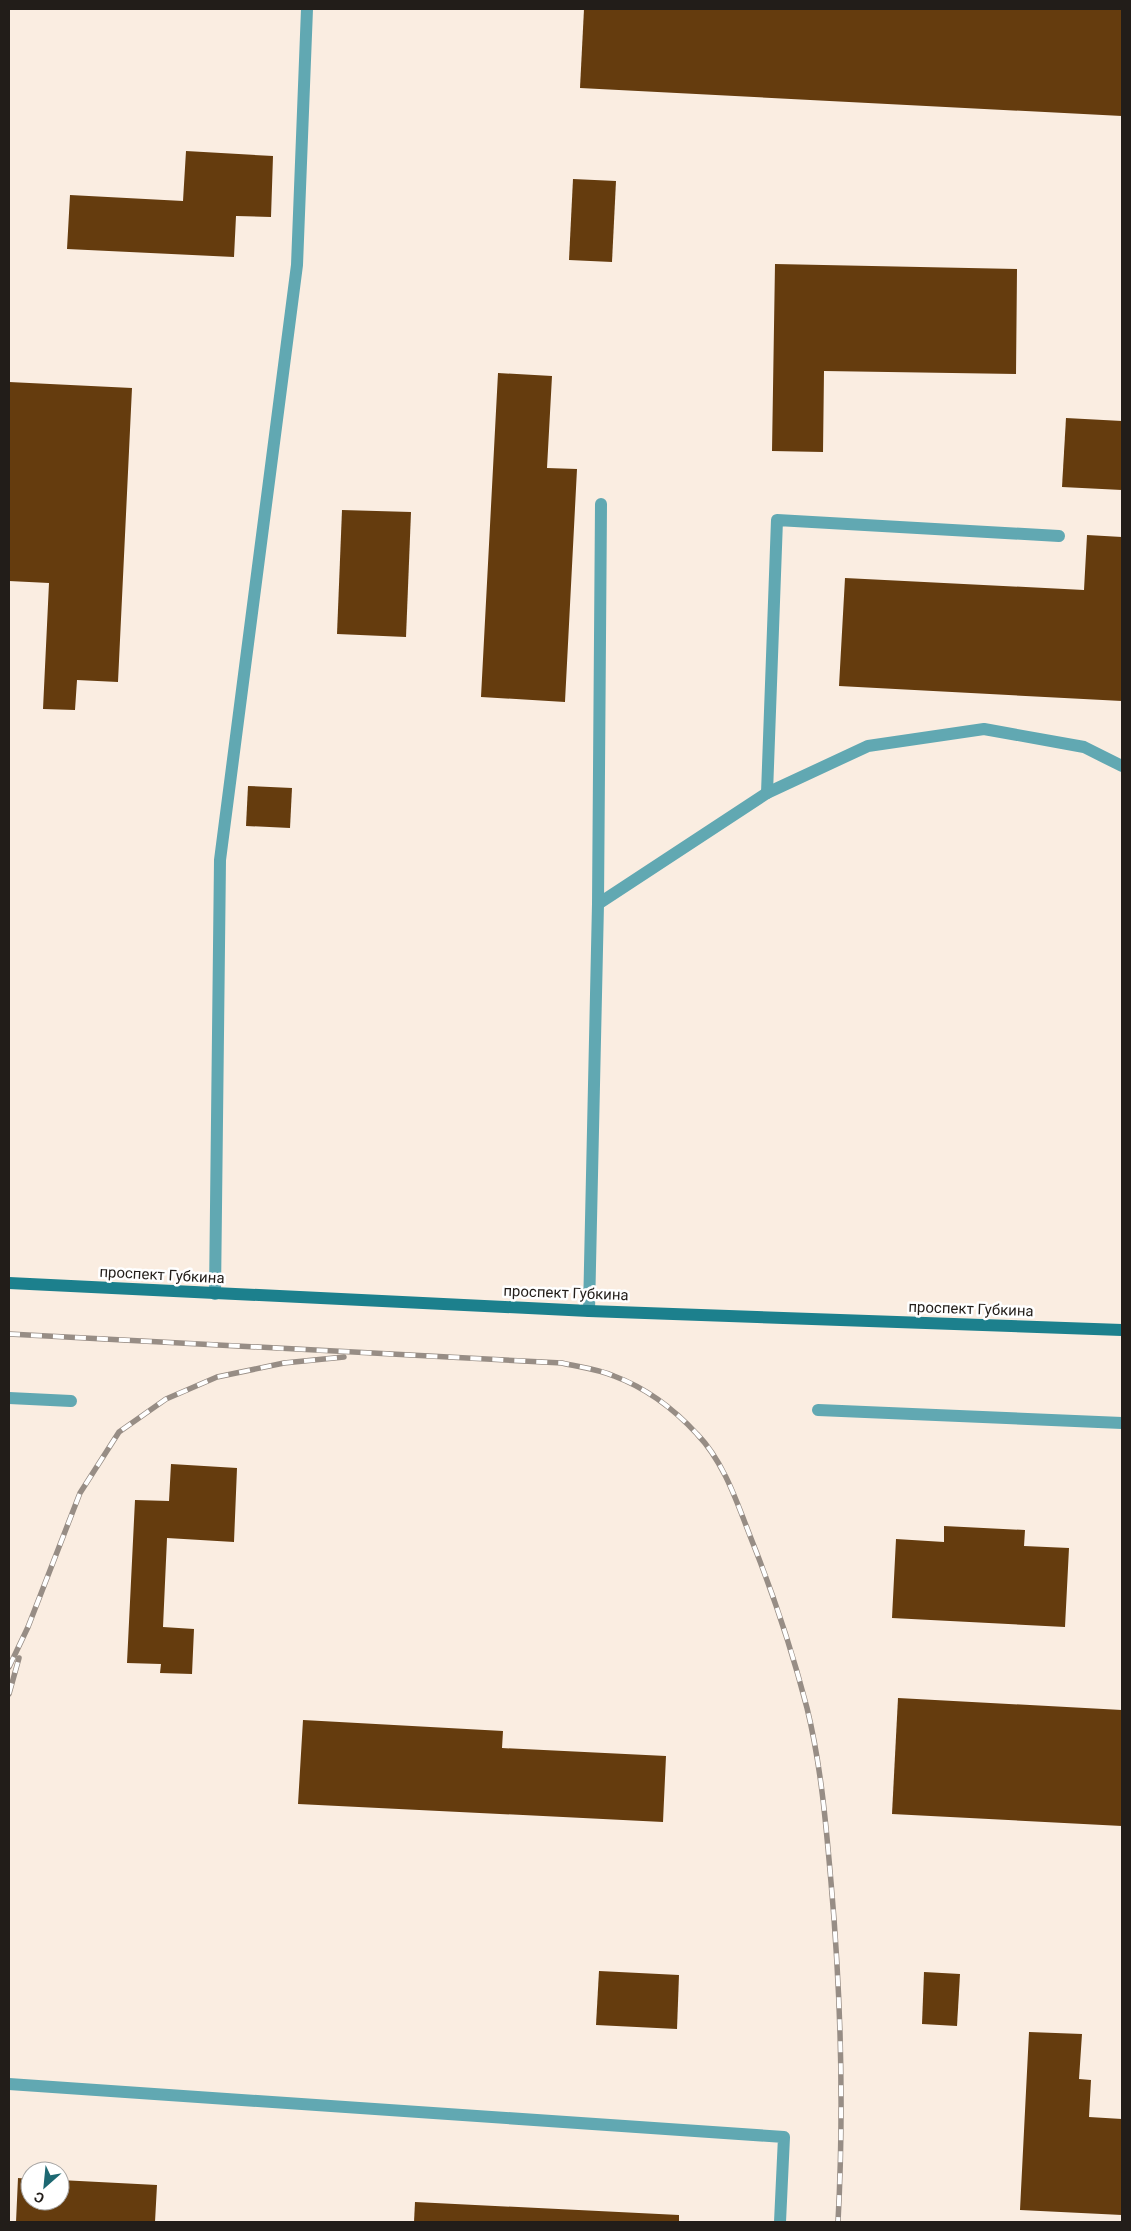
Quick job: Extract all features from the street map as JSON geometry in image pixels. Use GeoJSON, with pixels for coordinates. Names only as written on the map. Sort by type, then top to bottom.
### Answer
{"type":"FeatureCollection","features":[{"type":"Feature","properties":{"kind":"main road","name":"проспект Губкина"},"geometry":{"type":"LineString","coordinates":[[9,1283],[589,1311],[1122,1330]]}},
{"type":"Feature","properties":{"kind":"lane"},"geometry":{"type":"LineString","coordinates":[[215,1294],[220,860],[297,265],[307,9]]}},
{"type":"Feature","properties":{"kind":"lane"},"geometry":{"type":"LineString","coordinates":[[589,1311],[598,904],[601,504]]}},
{"type":"Feature","properties":{"kind":"lane"},"geometry":{"type":"LineString","coordinates":[[766,794],[777,520],[1059,536]]}},
{"type":"Feature","properties":{"kind":"lane"},"geometry":{"type":"LineString","coordinates":[[598,904],[766,794],[868,746],[984,729],[1084,747],[1122,766]]}},
{"type":"Feature","properties":{"kind":"lane"},"geometry":{"type":"LineString","coordinates":[[9,1398],[71,1401]]}},
{"type":"Feature","properties":{"kind":"lane"},"geometry":{"type":"LineString","coordinates":[[818,1410],[1122,1424]]}},
{"type":"Feature","properties":{"kind":"lane"},"geometry":{"type":"LineString","coordinates":[[9,2084],[784,2137],[780,2222]]}},
{"type":"Feature","properties":{"kind":"building"},"geometry":{"type":"Polygon","coordinates":[[[584,9],[1122,9],[1122,116],[580,88],[584,9]]]}},
{"type":"Feature","properties":{"kind":"building"},"geometry":{"type":"Polygon","coordinates":[[[186,151],[273,156],[271,217],[236,216],[234,257],[67,249],[70,195],[183,201],[186,151]]]}},
{"type":"Feature","properties":{"kind":"building"},"geometry":{"type":"Polygon","coordinates":[[[573,179],[616,181],[612,262],[569,260],[573,179]]]}},
{"type":"Feature","properties":{"kind":"building"},"geometry":{"type":"Polygon","coordinates":[[[775,264],[1017,269],[1016,374],[824,371],[823,452],[772,451],[775,264]]]}},
{"type":"Feature","properties":{"kind":"building"},"geometry":{"type":"Polygon","coordinates":[[[498,373],[552,376],[547,468],[577,469],[565,702],[481,697],[498,373]]]}},
{"type":"Feature","properties":{"kind":"building"},"geometry":{"type":"Polygon","coordinates":[[[9,382],[132,388],[118,682],[77,680],[75,710],[43,709],[49,583],[9,581],[9,382]]]}},
{"type":"Feature","properties":{"kind":"building"},"geometry":{"type":"Polygon","coordinates":[[[1066,418],[1122,421],[1122,490],[1062,487],[1066,418]]]}},
{"type":"Feature","properties":{"kind":"building"},"geometry":{"type":"Polygon","coordinates":[[[342,510],[411,512],[406,637],[337,634],[342,510]]]}},
{"type":"Feature","properties":{"kind":"building"},"geometry":{"type":"Polygon","coordinates":[[[1087,535],[1122,537],[1122,701],[839,686],[845,578],[1084,590],[1087,535]]]}},
{"type":"Feature","properties":{"kind":"building"},"geometry":{"type":"Polygon","coordinates":[[[248,786],[292,788],[290,828],[246,826],[248,786]]]}},
{"type":"Feature","properties":{"kind":"building"},"geometry":{"type":"Polygon","coordinates":[[[171,1464],[237,1468],[234,1542],[167,1538],[163,1627],[194,1629],[192,1674],[160,1673],[161,1664],[127,1663],[135,1500],[169,1501],[171,1464]]]}},
{"type":"Feature","properties":{"kind":"building"},"geometry":{"type":"Polygon","coordinates":[[[944,1526],[1025,1530],[1024,1546],[1069,1548],[1065,1627],[892,1618],[896,1539],[944,1542],[944,1526]]]}},
{"type":"Feature","properties":{"kind":"building"},"geometry":{"type":"Polygon","coordinates":[[[898,1698],[1122,1710],[1122,1826],[892,1814],[898,1698]]]}},
{"type":"Feature","properties":{"kind":"building"},"geometry":{"type":"Polygon","coordinates":[[[303,1720],[503,1731],[502,1748],[666,1756],[663,1822],[298,1804],[303,1720]]]}},
{"type":"Feature","properties":{"kind":"building"},"geometry":{"type":"Polygon","coordinates":[[[599,1971],[679,1975],[677,2029],[596,2025],[599,1971]]]}},
{"type":"Feature","properties":{"kind":"building"},"geometry":{"type":"Polygon","coordinates":[[[924,1972],[960,1974],[957,2026],[922,2024],[924,1972]]]}},
{"type":"Feature","properties":{"kind":"building"},"geometry":{"type":"Polygon","coordinates":[[[1029,2032],[1082,2034],[1079,2079],[1091,2080],[1089,2117],[1122,2119],[1122,2215],[1020,2210],[1029,2032]]]}},
{"type":"Feature","properties":{"kind":"building"},"geometry":{"type":"Polygon","coordinates":[[[18,2178],[20,2178],[20,2211],[70,2211],[70,2181],[157,2185],[155,2222],[16,2222],[18,2178]]]}},
{"type":"Feature","properties":{"kind":"building"},"geometry":{"type":"Polygon","coordinates":[[[415,2202],[679,2215],[679,2222],[414,2222],[415,2202]]]}},
{"type":"Feature","properties":{"kind":"railway"},"geometry":{"type":"LineString","coordinates":[[9,1334],[562,1363],[602,1372],[626,1381],[648,1393],[669,1408],[697,1434],[724,1473],[762,1566],[796,1667],[816,1751],[829,1860],[839,2009],[841,2137],[838,2222]]}},
{"type":"Feature","properties":{"kind":"railway"},"geometry":{"type":"LineString","coordinates":[[9,1667],[28,1627],[80,1493],[119,1432],[166,1399],[217,1377],[284,1363],[344,1357]]}},
{"type":"Feature","properties":{"kind":"railway"},"geometry":{"type":"LineString","coordinates":[[9,1694],[19,1658]]}}]}
